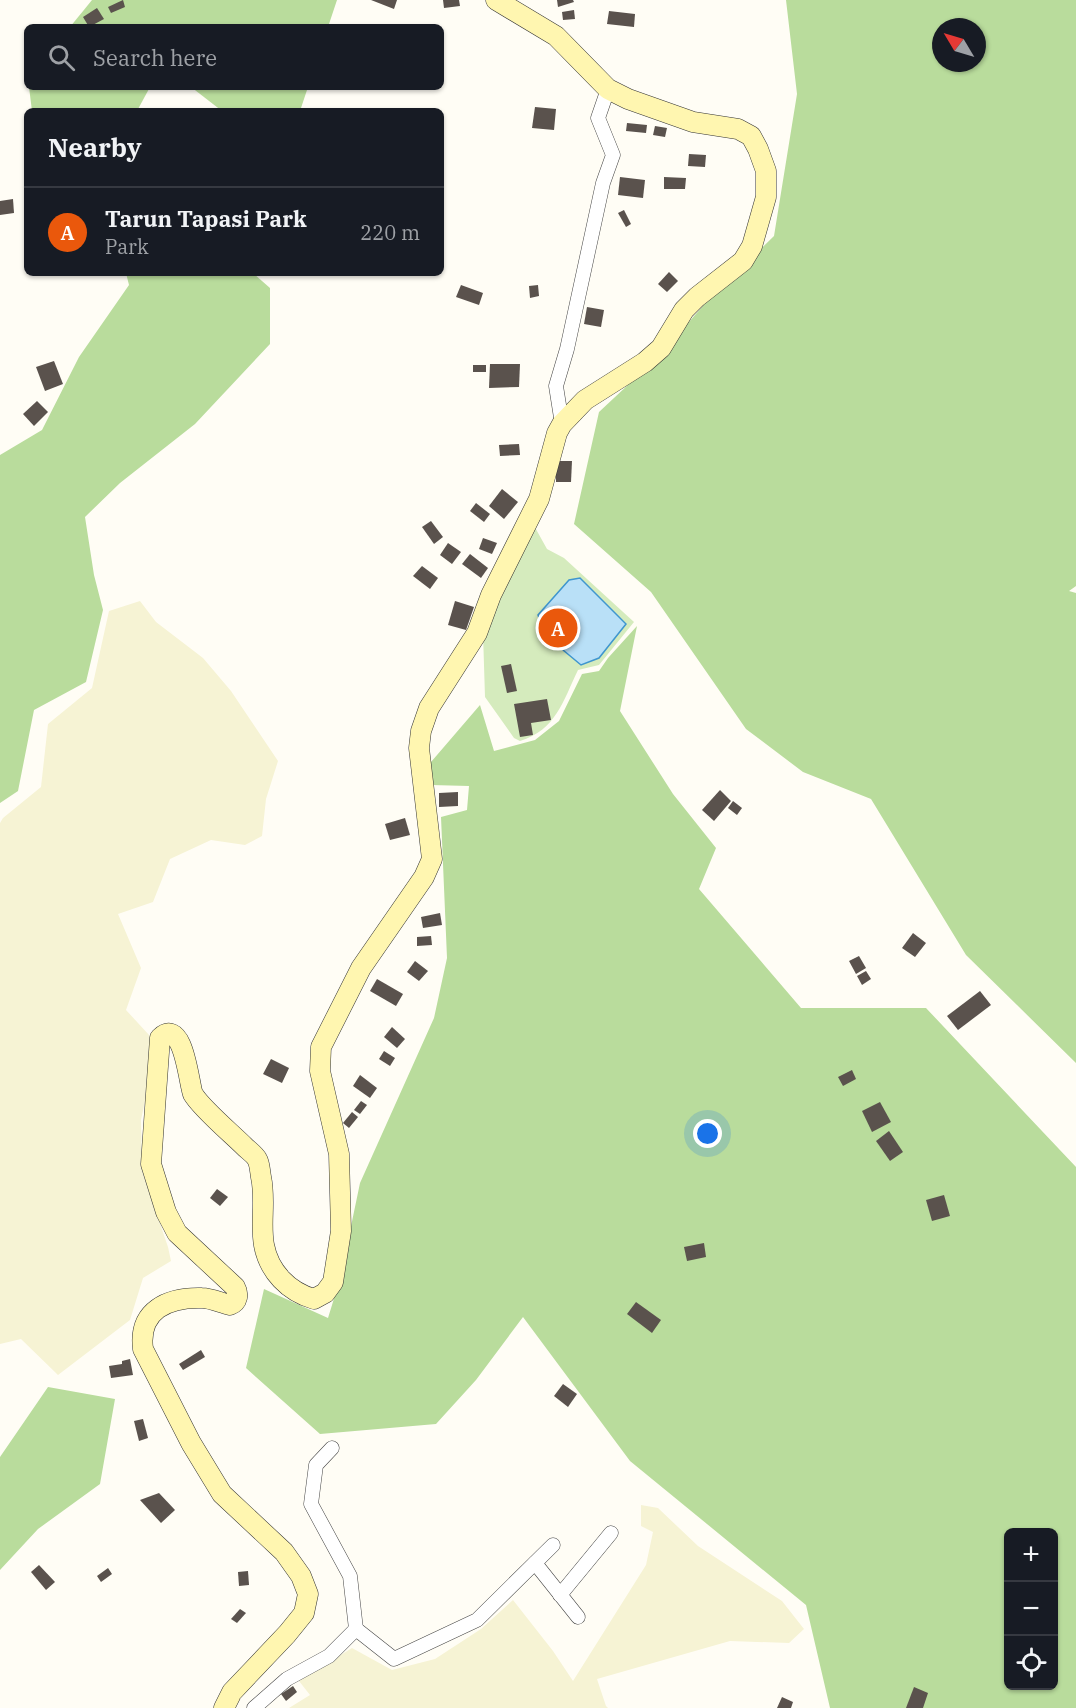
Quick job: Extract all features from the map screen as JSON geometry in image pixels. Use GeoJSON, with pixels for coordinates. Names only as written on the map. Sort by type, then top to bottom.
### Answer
{"type":"FeatureCollection","features":[{"type":"Feature","properties":{"kind":"main road"},"geometry":{"type":"LineString","coordinates":[[224,1708],[232,1692],[304,1613],[308,1594],[301,1576],[284,1552],[222,1494],[191,1443],[143,1349],[142,1338],[145,1324],[153,1311],[169,1301],[203,1298],[230,1305],[237,1296],[235,1287],[177,1233],[166,1212],[151,1164],[159,1043],[163,1035],[172,1035],[178,1039],[186,1056],[193,1093],[257,1159],[264,1191],[264,1245],[274,1270],[292,1290],[302,1296],[314,1299],[325,1293],[333,1282],[340,1231],[341,1195],[339,1154],[320,1071],[321,1047],[361,968],[424,877],[432,859],[419,748],[421,731],[429,708],[477,633],[491,595],[539,499],[557,433],[562,424],[585,400],[645,362],[661,348],[684,310],[743,261],[752,246],[766,197],[766,171],[751,136],[738,129],[693,122],[628,99],[608,89],[556,36],[496,0]]}},
{"type":"Feature","properties":{"kind":"street"},"geometry":{"type":"LineString","coordinates":[[562,424],[556,386],[567,349],[603,183],[613,155],[598,118],[608,89]]}},
{"type":"Feature","properties":{"kind":"street"},"geometry":{"type":"LineString","coordinates":[[332,1448],[316,1465],[311,1504],[350,1576],[356,1629],[394,1659],[477,1620],[553,1545]]}},
{"type":"Feature","properties":{"kind":"street"},"geometry":{"type":"LineString","coordinates":[[561,1595],[611,1533]]}},
{"type":"Feature","properties":{"kind":"street"},"geometry":{"type":"LineString","coordinates":[[535,1563],[578,1617]]}},
{"type":"Feature","properties":{"kind":"street"},"geometry":{"type":"LineString","coordinates":[[254,1708],[287,1679],[330,1656],[356,1629]]}},
{"type":"Feature","properties":{"kind":"shaded area"},"geometry":{"type":"Polygon","coordinates":[[[140,601],[156,622],[203,658],[231,691],[278,761],[266,799],[262,836],[245,845],[211,840],[170,859],[153,902],[118,914],[141,968],[126,1010],[150,1036],[150,1077],[141,1120],[142,1171],[171,1261],[143,1278],[130,1320],[58,1375],[21,1339],[0,1344],[0,823],[41,787],[48,724],[92,688],[109,611],[140,601]]]}},
{"type":"Feature","properties":{"kind":"shaded area"},"geometry":{"type":"Polygon","coordinates":[[[641,1505],[658,1508],[698,1546],[782,1601],[804,1629],[789,1643],[730,1641],[597,1679],[608,1708],[289,1708],[310,1695],[299,1681],[352,1648],[392,1670],[435,1659],[481,1629],[513,1600],[573,1681],[646,1565],[653,1532],[641,1526],[641,1505]]]}},
{"type":"Feature","properties":{"kind":"green space"},"geometry":{"type":"Polygon","coordinates":[[[92,0],[337,0],[329,24],[72,24],[92,0]]]}},
{"type":"Feature","properties":{"kind":"green space"},"geometry":{"type":"Polygon","coordinates":[[[786,0],[1076,0],[1076,586],[1069,591],[1076,593],[1076,1063],[966,955],[871,799],[803,772],[746,729],[651,592],[574,524],[599,412],[660,355],[709,299],[774,236],[797,94],[786,0]]]}},
{"type":"Feature","properties":{"kind":"green space"},"geometry":{"type":"Polygon","coordinates":[[[29,90],[148,90],[139,108],[32,108],[29,90]]]}},
{"type":"Feature","properties":{"kind":"green space"},"geometry":{"type":"Polygon","coordinates":[[[195,90],[307,90],[301,108],[218,108],[195,90]]]}},
{"type":"Feature","properties":{"kind":"green space"},"geometry":{"type":"Polygon","coordinates":[[[127,276],[256,276],[270,288],[270,344],[195,424],[120,483],[85,517],[94,575],[103,610],[86,682],[34,710],[18,791],[0,803],[0,455],[42,430],[79,357],[129,285],[127,276]]]}},
{"type":"Feature","properties":{"kind":"green space"},"geometry":{"type":"Polygon","coordinates":[[[532,522],[547,549],[564,558],[634,622],[599,665],[578,670],[563,703],[550,722],[542,730],[520,741],[514,738],[485,697],[483,633],[532,522]]]}},
{"type":"Feature","properties":{"kind":"green space"},"geometry":{"type":"Polygon","coordinates":[[[637,626],[620,711],[673,794],[716,848],[699,889],[801,1008],[926,1008],[1076,1167],[1076,1708],[830,1708],[806,1605],[630,1461],[523,1317],[476,1380],[436,1424],[320,1434],[246,1368],[264,1289],[328,1318],[340,1279],[360,1183],[434,1018],[447,958],[441,817],[467,810],[469,786],[431,785],[431,762],[480,705],[494,751],[535,740],[559,721],[582,674],[599,671],[637,626]]]}},
{"type":"Feature","properties":{"kind":"green space"},"geometry":{"type":"Polygon","coordinates":[[[48,1387],[115,1399],[100,1484],[38,1529],[0,1570],[0,1457],[48,1387]]]}},
{"type":"Feature","properties":{"kind":"water"},"geometry":{"type":"Polygon","coordinates":[[[580,578],[626,624],[599,658],[581,665],[545,635],[538,615],[569,580],[580,578]]]}},
{"type":"Feature","properties":{"kind":"building"},"geometry":{"type":"Polygon","coordinates":[[[123,0],[125,7],[111,13],[108,7],[123,0]]]}},
{"type":"Feature","properties":{"kind":"building"},"geometry":{"type":"Polygon","coordinates":[[[371,0],[397,0],[394,9],[371,0]]]}},
{"type":"Feature","properties":{"kind":"building"},"geometry":{"type":"Polygon","coordinates":[[[443,0],[459,0],[460,6],[444,8],[443,0]]]}},
{"type":"Feature","properties":{"kind":"building"},"geometry":{"type":"Polygon","coordinates":[[[557,0],[573,0],[574,2],[558,7],[557,0]]]}},
{"type":"Feature","properties":{"kind":"building"},"geometry":{"type":"Polygon","coordinates":[[[97,8],[104,19],[95,24],[87,24],[83,17],[97,8]]]}},
{"type":"Feature","properties":{"kind":"building"},"geometry":{"type":"Polygon","coordinates":[[[574,10],[575,19],[563,20],[562,12],[574,10]]]}},
{"type":"Feature","properties":{"kind":"building"},"geometry":{"type":"Polygon","coordinates":[[[609,11],[635,14],[634,27],[607,24],[609,11]]]}},
{"type":"Feature","properties":{"kind":"building"},"geometry":{"type":"Polygon","coordinates":[[[535,107],[556,109],[554,130],[532,128],[535,107]]]}},
{"type":"Feature","properties":{"kind":"building"},"geometry":{"type":"Polygon","coordinates":[[[627,123],[647,125],[646,133],[626,131],[627,123]]]}},
{"type":"Feature","properties":{"kind":"building"},"geometry":{"type":"Polygon","coordinates":[[[655,126],[667,128],[665,137],[653,135],[655,126]]]}},
{"type":"Feature","properties":{"kind":"building"},"geometry":{"type":"Polygon","coordinates":[[[689,154],[706,155],[705,167],[688,166],[689,154]]]}},
{"type":"Feature","properties":{"kind":"building"},"geometry":{"type":"Polygon","coordinates":[[[620,177],[645,180],[643,198],[618,195],[620,177]]]}},
{"type":"Feature","properties":{"kind":"building"},"geometry":{"type":"Polygon","coordinates":[[[664,177],[686,178],[685,189],[664,189],[664,177]]]}},
{"type":"Feature","properties":{"kind":"building"},"geometry":{"type":"Polygon","coordinates":[[[13,199],[14,213],[0,215],[0,201],[13,199]]]}},
{"type":"Feature","properties":{"kind":"building"},"geometry":{"type":"Polygon","coordinates":[[[624,210],[631,224],[626,227],[618,213],[624,210]]]}},
{"type":"Feature","properties":{"kind":"building"},"geometry":{"type":"Polygon","coordinates":[[[669,272],[678,281],[667,292],[658,284],[669,272]]]}},
{"type":"Feature","properties":{"kind":"building"},"geometry":{"type":"Polygon","coordinates":[[[461,285],[483,293],[479,305],[456,297],[461,285]]]}},
{"type":"Feature","properties":{"kind":"building"},"geometry":{"type":"Polygon","coordinates":[[[538,285],[539,296],[530,298],[529,286],[538,285]]]}},
{"type":"Feature","properties":{"kind":"building"},"geometry":{"type":"Polygon","coordinates":[[[587,307],[604,310],[601,327],[584,324],[587,307]]]}},
{"type":"Feature","properties":{"kind":"building"},"geometry":{"type":"Polygon","coordinates":[[[54,361],[63,384],[45,391],[36,367],[54,361]]]}},
{"type":"Feature","properties":{"kind":"building"},"geometry":{"type":"Polygon","coordinates":[[[490,364],[520,364],[519,387],[489,388],[490,364]]]}},
{"type":"Feature","properties":{"kind":"building"},"geometry":{"type":"Polygon","coordinates":[[[473,365],[486,365],[486,372],[473,372],[473,365]]]}},
{"type":"Feature","properties":{"kind":"building"},"geometry":{"type":"Polygon","coordinates":[[[37,401],[48,412],[34,426],[23,414],[37,401]]]}},
{"type":"Feature","properties":{"kind":"building"},"geometry":{"type":"Polygon","coordinates":[[[519,444],[520,455],[500,456],[499,445],[519,444]]]}},
{"type":"Feature","properties":{"kind":"building"},"geometry":{"type":"Polygon","coordinates":[[[556,461],[572,461],[571,482],[556,482],[556,461]]]}},
{"type":"Feature","properties":{"kind":"building"},"geometry":{"type":"Polygon","coordinates":[[[502,489],[518,502],[504,519],[489,506],[502,489]]]}},
{"type":"Feature","properties":{"kind":"building"},"geometry":{"type":"Polygon","coordinates":[[[476,503],[490,514],[484,522],[470,511],[476,503]]]}},
{"type":"Feature","properties":{"kind":"building"},"geometry":{"type":"Polygon","coordinates":[[[431,521],[443,537],[434,544],[422,527],[431,521]]]}},
{"type":"Feature","properties":{"kind":"building"},"geometry":{"type":"Polygon","coordinates":[[[483,538],[497,543],[492,554],[479,549],[483,538]]]}},
{"type":"Feature","properties":{"kind":"building"},"geometry":{"type":"Polygon","coordinates":[[[448,543],[461,552],[452,564],[440,555],[448,543]]]}},
{"type":"Feature","properties":{"kind":"building"},"geometry":{"type":"Polygon","coordinates":[[[470,554],[488,568],[481,578],[462,564],[470,554]]]}},
{"type":"Feature","properties":{"kind":"building"},"geometry":{"type":"Polygon","coordinates":[[[422,566],[438,578],[430,589],[413,576],[422,566]]]}},
{"type":"Feature","properties":{"kind":"building"},"geometry":{"type":"Polygon","coordinates":[[[455,601],[474,607],[466,630],[448,625],[455,601]]]}},
{"type":"Feature","properties":{"kind":"building"},"geometry":{"type":"Polygon","coordinates":[[[511,664],[517,691],[507,693],[501,666],[511,664]]]}},
{"type":"Feature","properties":{"kind":"building"},"geometry":{"type":"Polygon","coordinates":[[[547,699],[551,720],[531,723],[533,735],[520,737],[514,704],[547,699]]]}},
{"type":"Feature","properties":{"kind":"building"},"geometry":{"type":"Polygon","coordinates":[[[720,790],[731,801],[714,821],[702,810],[720,790]]]}},
{"type":"Feature","properties":{"kind":"building"},"geometry":{"type":"Polygon","coordinates":[[[458,792],[458,806],[439,807],[439,793],[458,792]]]}},
{"type":"Feature","properties":{"kind":"building"},"geometry":{"type":"Polygon","coordinates":[[[733,801],[742,808],[737,815],[728,808],[733,801]]]}},
{"type":"Feature","properties":{"kind":"building"},"geometry":{"type":"Polygon","coordinates":[[[405,818],[410,835],[390,840],[385,824],[405,818]]]}},
{"type":"Feature","properties":{"kind":"building"},"geometry":{"type":"Polygon","coordinates":[[[440,913],[442,925],[423,928],[421,917],[440,913]]]}},
{"type":"Feature","properties":{"kind":"building"},"geometry":{"type":"Polygon","coordinates":[[[913,933],[926,943],[915,957],[902,948],[913,933]]]}},
{"type":"Feature","properties":{"kind":"building"},"geometry":{"type":"Polygon","coordinates":[[[431,936],[432,945],[417,946],[417,937],[431,936]]]}},
{"type":"Feature","properties":{"kind":"building"},"geometry":{"type":"Polygon","coordinates":[[[859,956],[866,968],[856,974],[849,961],[859,956]]]}},
{"type":"Feature","properties":{"kind":"building"},"geometry":{"type":"Polygon","coordinates":[[[415,961],[428,971],[419,981],[407,972],[415,961]]]}},
{"type":"Feature","properties":{"kind":"building"},"geometry":{"type":"Polygon","coordinates":[[[866,971],[871,979],[862,985],[857,976],[866,971]]]}},
{"type":"Feature","properties":{"kind":"building"},"geometry":{"type":"Polygon","coordinates":[[[377,979],[403,994],[396,1006],[370,991],[377,979]]]}},
{"type":"Feature","properties":{"kind":"building"},"geometry":{"type":"Polygon","coordinates":[[[980,991],[991,1005],[958,1030],[947,1016],[980,991]]]}},
{"type":"Feature","properties":{"kind":"building"},"geometry":{"type":"Polygon","coordinates":[[[392,1027],[405,1039],[397,1048],[384,1037],[392,1027]]]}},
{"type":"Feature","properties":{"kind":"building"},"geometry":{"type":"Polygon","coordinates":[[[384,1051],[395,1058],[390,1066],[379,1059],[384,1051]]]}},
{"type":"Feature","properties":{"kind":"building"},"geometry":{"type":"Polygon","coordinates":[[[271,1059],[289,1068],[282,1083],[263,1074],[271,1059]]]}},
{"type":"Feature","properties":{"kind":"building"},"geometry":{"type":"Polygon","coordinates":[[[852,1070],[856,1079],[843,1086],[838,1077],[852,1070]]]}},
{"type":"Feature","properties":{"kind":"building"},"geometry":{"type":"Polygon","coordinates":[[[360,1075],[377,1088],[370,1098],[353,1086],[360,1075]]]}},
{"type":"Feature","properties":{"kind":"building"},"geometry":{"type":"Polygon","coordinates":[[[361,1101],[367,1105],[360,1114],[354,1110],[361,1101]]]}},
{"type":"Feature","properties":{"kind":"building"},"geometry":{"type":"Polygon","coordinates":[[[880,1102],[891,1122],[872,1132],[862,1111],[880,1102]]]}},
{"type":"Feature","properties":{"kind":"building"},"geometry":{"type":"Polygon","coordinates":[[[352,1112],[358,1117],[349,1128],[343,1123],[352,1112]]]}},
{"type":"Feature","properties":{"kind":"building"},"geometry":{"type":"Polygon","coordinates":[[[889,1131],[903,1152],[890,1161],[876,1141],[889,1131]]]}},
{"type":"Feature","properties":{"kind":"building"},"geometry":{"type":"Polygon","coordinates":[[[217,1189],[228,1197],[220,1206],[210,1198],[217,1189]]]}},
{"type":"Feature","properties":{"kind":"building"},"geometry":{"type":"Polygon","coordinates":[[[944,1195],[950,1216],[932,1221],[926,1200],[944,1195]]]}},
{"type":"Feature","properties":{"kind":"building"},"geometry":{"type":"Polygon","coordinates":[[[704,1243],[706,1257],[687,1261],[684,1247],[704,1243]]]}},
{"type":"Feature","properties":{"kind":"building"},"geometry":{"type":"Polygon","coordinates":[[[636,1302],[661,1320],[652,1333],[627,1314],[636,1302]]]}},
{"type":"Feature","properties":{"kind":"building"},"geometry":{"type":"Polygon","coordinates":[[[201,1350],[205,1357],[183,1370],[179,1364],[201,1350]]]}},
{"type":"Feature","properties":{"kind":"building"},"geometry":{"type":"Polygon","coordinates":[[[130,1359],[133,1375],[111,1378],[109,1366],[122,1364],[122,1361],[130,1359]]]}},
{"type":"Feature","properties":{"kind":"building"},"geometry":{"type":"Polygon","coordinates":[[[563,1384],[577,1394],[568,1407],[554,1396],[563,1384]]]}},
{"type":"Feature","properties":{"kind":"building"},"geometry":{"type":"Polygon","coordinates":[[[143,1419],[148,1438],[139,1441],[134,1421],[143,1419]]]}},
{"type":"Feature","properties":{"kind":"building"},"geometry":{"type":"Polygon","coordinates":[[[159,1493],[175,1510],[161,1523],[140,1500],[159,1493]]]}},
{"type":"Feature","properties":{"kind":"building"},"geometry":{"type":"Polygon","coordinates":[[[39,1565],[55,1582],[46,1590],[31,1572],[39,1565]]]}},
{"type":"Feature","properties":{"kind":"building"},"geometry":{"type":"Polygon","coordinates":[[[108,1568],[112,1574],[101,1582],[97,1576],[108,1568]]]}},
{"type":"Feature","properties":{"kind":"building"},"geometry":{"type":"Polygon","coordinates":[[[248,1571],[249,1585],[239,1586],[238,1572],[248,1571]]]}},
{"type":"Feature","properties":{"kind":"building"},"geometry":{"type":"Polygon","coordinates":[[[240,1609],[246,1613],[237,1623],[231,1619],[240,1609]]]}},
{"type":"Feature","properties":{"kind":"building"},"geometry":{"type":"Polygon","coordinates":[[[293,1686],[297,1692],[286,1701],[281,1694],[293,1686]]]}},
{"type":"Feature","properties":{"kind":"building"},"geometry":{"type":"Polygon","coordinates":[[[914,1687],[928,1693],[923,1708],[906,1708],[914,1687]]]}},
{"type":"Feature","properties":{"kind":"building"},"geometry":{"type":"Polygon","coordinates":[[[782,1697],[793,1702],[791,1708],[777,1708],[782,1697]]]}},
{"type":"Feature","properties":{"kind":"place","name":"Tarun Tapasi Park"},"geometry":{"type":"Point","coordinates":[558,628]}}]}
